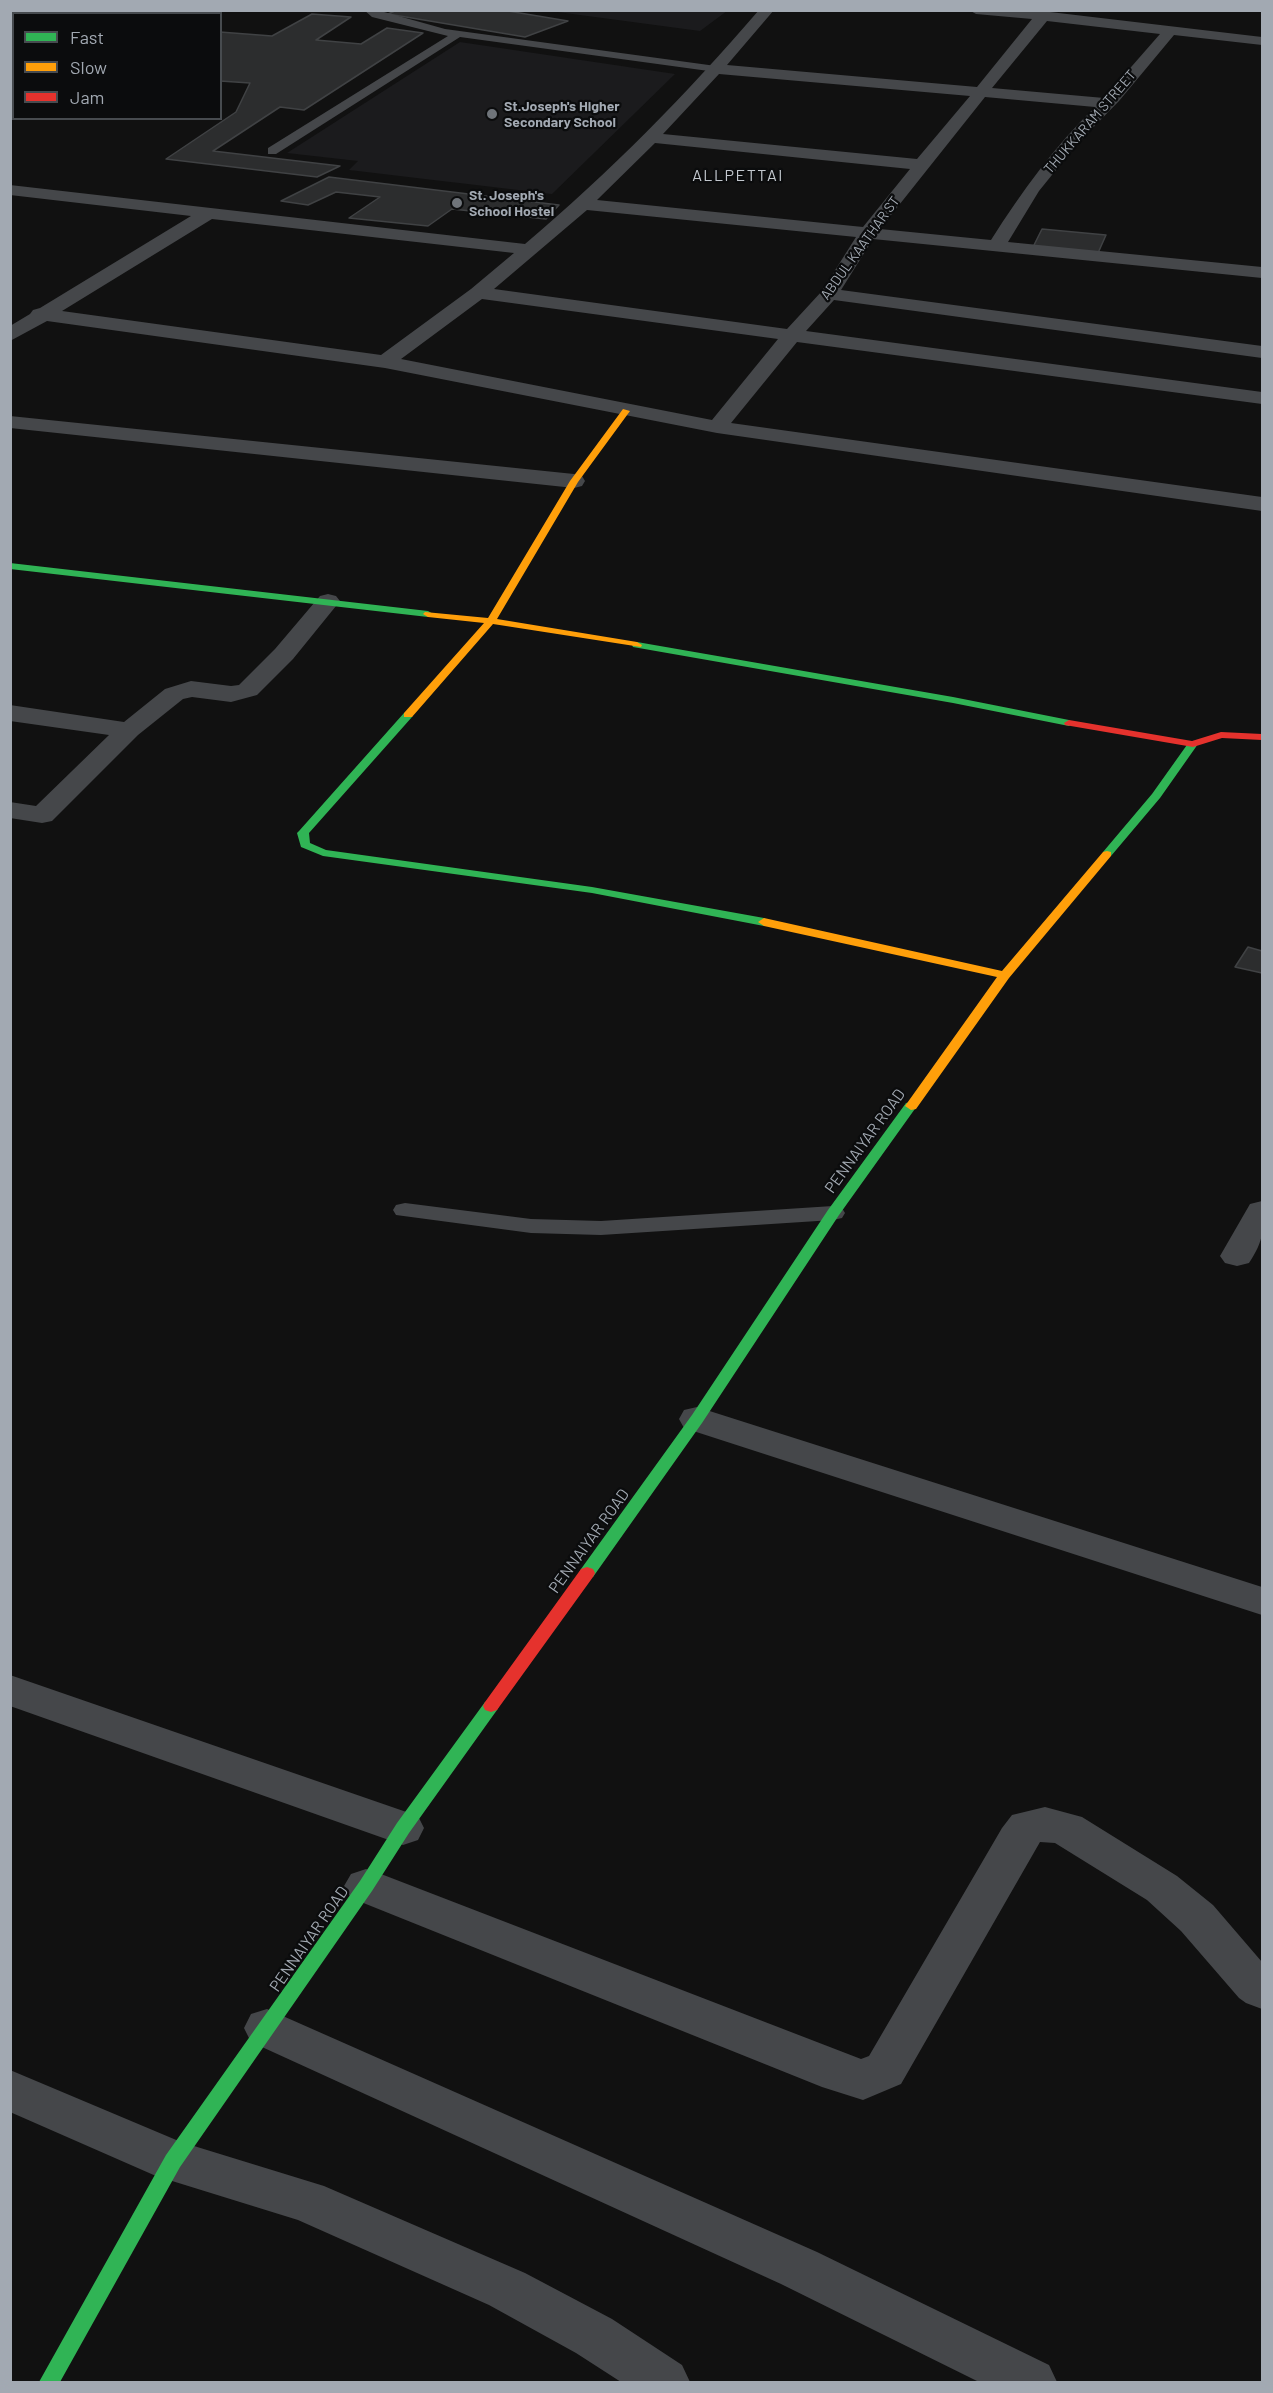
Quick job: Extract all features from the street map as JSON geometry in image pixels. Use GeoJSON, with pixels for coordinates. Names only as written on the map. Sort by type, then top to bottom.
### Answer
{"type":"FeatureCollection","features":[{"type":"Feature","properties":{"kind":"street"},"geometry":{"type":"LineString","coordinates":[[385,362],[478,293],[583,204],[716,69],[767,10]]}},
{"type":"Feature","properties":{"kind":"street"},"geometry":{"type":"LineString","coordinates":[[976,10],[1043,13],[1170,31],[1263,41]]}},
{"type":"Feature","properties":{"kind":"street","name":"ABDUL KAATHAR ST"},"geometry":{"type":"LineString","coordinates":[[717,426],[829,294],[866,235],[982,93],[1043,13]]}},
{"type":"Feature","properties":{"kind":"street","name":"THUKKARAM STREET"},"geometry":{"type":"LineString","coordinates":[[996,246],[1032,189],[1071,140],[1107,104],[1170,31]]}},
{"type":"Feature","properties":{"kind":"street"},"geometry":{"type":"LineString","coordinates":[[716,69],[1107,104]]}},
{"type":"Feature","properties":{"kind":"street"},"geometry":{"type":"LineString","coordinates":[[649,138],[922,165]]}},
{"type":"Feature","properties":{"kind":"street"},"geometry":{"type":"LineString","coordinates":[[10,190],[531,250]]}},
{"type":"Feature","properties":{"kind":"street"},"geometry":{"type":"LineString","coordinates":[[583,204],[866,235],[1263,273]]}},
{"type":"Feature","properties":{"kind":"street"},"geometry":{"type":"LineString","coordinates":[[10,335],[40,314],[207,214]]}},
{"type":"Feature","properties":{"kind":"street"},"geometry":{"type":"LineString","coordinates":[[478,293],[1263,398]]}},
{"type":"Feature","properties":{"kind":"street"},"geometry":{"type":"LineString","coordinates":[[829,294],[1263,352]]}},
{"type":"Feature","properties":{"kind":"street"},"geometry":{"type":"LineString","coordinates":[[40,314],[385,362],[626,411],[717,426],[1263,504]]}},
{"type":"Feature","properties":{"kind":"street"},"geometry":{"type":"LineString","coordinates":[[626,411],[574,481],[491,621],[303,833],[305,845],[323,853],[592,890],[731,915],[1005,975]]}},
{"type":"Feature","properties":{"kind":"street"},"geometry":{"type":"LineString","coordinates":[[10,422],[574,481]]}},
{"type":"Feature","properties":{"kind":"street"},"geometry":{"type":"LineString","coordinates":[[10,566],[491,621],[688,653],[953,700],[1119,733],[1193,744],[1256,722]]}},
{"type":"Feature","properties":{"kind":"street"},"geometry":{"type":"LineString","coordinates":[[10,810],[42,815],[129,730],[174,694],[191,689],[231,694],[249,690],[284,654],[328,601]]}},
{"type":"Feature","properties":{"kind":"street"},"geometry":{"type":"LineString","coordinates":[[10,713],[129,730]]}},
{"type":"Feature","properties":{"kind":"street"},"geometry":{"type":"LineString","coordinates":[[1221,735],[1263,737]]}},
{"type":"Feature","properties":{"kind":"street","name":"PENNAIYAR ROAD"},"geometry":{"type":"LineString","coordinates":[[49,2382],[172,2161],[366,1886],[403,1828],[697,1419],[833,1213],[1005,975],[1156,796],[1193,744]]}},
{"type":"Feature","properties":{"kind":"street"},"geometry":{"type":"LineString","coordinates":[[1237,1256],[1263,1212]]}},
{"type":"Feature","properties":{"kind":"street"},"geometry":{"type":"LineString","coordinates":[[697,1419],[1263,1600]]}},
{"type":"Feature","properties":{"kind":"street"},"geometry":{"type":"LineString","coordinates":[[10,1690],[403,1828]]}},
{"type":"Feature","properties":{"kind":"street"},"geometry":{"type":"LineString","coordinates":[[366,1886],[839,2073],[863,2080],[885,2070],[1017,1840],[1027,1827],[1045,1824],[1067,1829],[1162,1888],[1197,1918],[1255,1985],[1263,1990]]}},
{"type":"Feature","properties":{"kind":"street"},"geometry":{"type":"LineString","coordinates":[[267,2028],[799,2268],[1031,2382]]}},
{"type":"Feature","properties":{"kind":"street"},"geometry":{"type":"LineString","coordinates":[[10,2090],[172,2161],[307,2201],[507,2289],[594,2336],[664,2382]]}},
{"type":"Feature","properties":{"kind":"lane"},"geometry":{"type":"LineString","coordinates":[[369,10],[376,15],[458,34],[716,69]]}},
{"type":"Feature","properties":{"kind":"lane"},"geometry":{"type":"LineString","coordinates":[[272,151],[458,34]]}},
{"type":"Feature","properties":{"kind":"lane"},"geometry":{"type":"LineString","coordinates":[[405,1210],[531,1226],[601,1228],[833,1213]]}},
{"type":"Feature","properties":{"kind":"shaded area"},"geometry":{"type":"Polygon","coordinates":[[[727,10],[700,31],[550,11],[727,10]]]}},
{"type":"Feature","properties":{"kind":"shaded area","name":"St.Joseph's Higher Secondary School"},"geometry":{"type":"Polygon","coordinates":[[[460,42],[675,74],[552,194],[349,170],[358,161],[287,153],[460,42]]]}},
{"type":"Feature","properties":{"kind":"building"},"geometry":{"type":"Polygon","coordinates":[[[10,10],[49,10],[46,12],[12,12],[12,32],[10,32],[10,10]]]}},
{"type":"Feature","properties":{"kind":"building"},"geometry":{"type":"Polygon","coordinates":[[[397,10],[502,10],[568,21],[525,37],[388,14],[397,10]]]}},
{"type":"Feature","properties":{"kind":"building"},"geometry":{"type":"Polygon","coordinates":[[[312,14],[351,17],[316,40],[361,44],[387,28],[423,33],[304,110],[280,107],[213,151],[340,166],[317,177],[166,159],[236,112],[250,83],[222,81],[222,32],[272,36],[312,14]]]}},
{"type":"Feature","properties":{"kind":"building","name":"St. Joseph's School Hostel"},"geometry":{"type":"Polygon","coordinates":[[[329,177],[559,205],[546,219],[452,209],[428,226],[349,218],[380,197],[336,192],[308,205],[281,201],[329,177]]]}},
{"type":"Feature","properties":{"kind":"building"},"geometry":{"type":"Polygon","coordinates":[[[1042,229],[1106,235],[1098,253],[1033,247],[1042,229]]]}},
{"type":"Feature","properties":{"kind":"building"},"geometry":{"type":"Polygon","coordinates":[[[1248,947],[1262,951],[1262,973],[1235,967],[1248,947]]]}},
{"type":"Feature","properties":{"kind":"traffic: fast"},"geometry":{"type":"LineString","coordinates":[[10,566],[428,614]]}},
{"type":"Feature","properties":{"kind":"traffic: fast"},"geometry":{"type":"LineString","coordinates":[[637,645],[953,700],[1069,723]]}},
{"type":"Feature","properties":{"kind":"traffic: fast"},"geometry":{"type":"LineString","coordinates":[[408,715],[303,833],[305,845],[323,853],[592,890],[764,922]]}},
{"type":"Feature","properties":{"kind":"traffic: fast"},"geometry":{"type":"LineString","coordinates":[[1107,854],[1156,796],[1193,744]]}},
{"type":"Feature","properties":{"kind":"traffic: fast"},"geometry":{"type":"LineString","coordinates":[[587,1573],[697,1419],[833,1213],[911,1106]]}},
{"type":"Feature","properties":{"kind":"traffic: fast"},"geometry":{"type":"LineString","coordinates":[[49,2382],[173,2161],[366,1886],[403,1828],[491,1706]]}},
{"type":"Feature","properties":{"kind":"traffic: slow"},"geometry":{"type":"LineString","coordinates":[[408,715],[491,621],[574,481],[626,411]]}},
{"type":"Feature","properties":{"kind":"traffic: slow"},"geometry":{"type":"LineString","coordinates":[[428,614],[491,621],[637,645]]}},
{"type":"Feature","properties":{"kind":"traffic: slow"},"geometry":{"type":"LineString","coordinates":[[911,1106],[1005,975],[1107,854]]}},
{"type":"Feature","properties":{"kind":"traffic: slow"},"geometry":{"type":"LineString","coordinates":[[764,922],[1005,975]]}},
{"type":"Feature","properties":{"kind":"traffic: jam"},"geometry":{"type":"LineString","coordinates":[[1069,723],[1193,744],[1221,735],[1262,737]]}},
{"type":"Feature","properties":{"kind":"traffic: jam"},"geometry":{"type":"LineString","coordinates":[[491,1706],[587,1573]]}},
{"type":"Feature","properties":{"kind":"place","name":"St.Joseph's Higher Secondary School"},"geometry":{"type":"Point","coordinates":[492,114]}},
{"type":"Feature","properties":{"kind":"place","name":"St. Joseph's School Hostel"},"geometry":{"type":"Point","coordinates":[457,203]}},
{"type":"Feature","properties":{"kind":"district","name":"ALLPETTAI"},"geometry":{"type":"Point","coordinates":[738,176]}}]}
